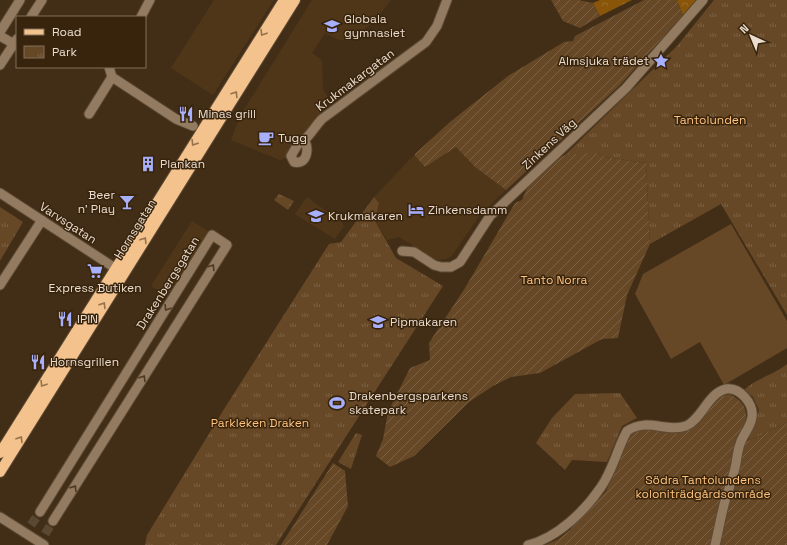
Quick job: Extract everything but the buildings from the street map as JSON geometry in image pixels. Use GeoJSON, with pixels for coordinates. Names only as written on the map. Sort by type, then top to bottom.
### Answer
{"type":"FeatureCollection","features":[{"type":"Feature","properties":{"kind":"main road","name":"Hornsgatan"},"geometry":{"type":"LineString","coordinates":[[0,453],[119,270],[210,125],[284,0]]}},
{"type":"Feature","properties":{"kind":"main road","name":"Hornsgatan"},"geometry":{"type":"LineString","coordinates":[[210,125],[295,0]]}},
{"type":"Feature","properties":{"kind":"main road","name":"Hornsgatan"},"geometry":{"type":"LineString","coordinates":[[0,472],[119,270]]}},
{"type":"Feature","properties":{"kind":"street"},"geometry":{"type":"LineString","coordinates":[[0,32],[20,0]]}},
{"type":"Feature","properties":{"kind":"street"},"geometry":{"type":"LineString","coordinates":[[32,16],[42,0]]}},
{"type":"Feature","properties":{"kind":"street"},"geometry":{"type":"LineString","coordinates":[[142,16],[150,0]]}},
{"type":"Feature","properties":{"kind":"street","name":"Krukmakargatan"},"geometry":{"type":"LineString","coordinates":[[305,141],[314,127],[322,119],[426,42],[437,26],[447,0]]}},
{"type":"Feature","properties":{"kind":"street","name":"Zinkens Väg"},"geometry":{"type":"LineString","coordinates":[[402,251],[414,252],[434,265],[441,267],[451,267],[460,262],[490,216],[626,88],[703,0]]}},
{"type":"Feature","properties":{"kind":"street"},"geometry":{"type":"LineString","coordinates":[[0,36],[15,42],[0,65]]}},
{"type":"Feature","properties":{"kind":"street"},"geometry":{"type":"LineString","coordinates":[[109,68],[112,77],[176,119],[193,126]]}},
{"type":"Feature","properties":{"kind":"street"},"geometry":{"type":"LineString","coordinates":[[89,114],[112,77]]}},
{"type":"Feature","properties":{"kind":"street","name":"Varvsgatan"},"geometry":{"type":"LineString","coordinates":[[0,193],[119,270]]}},
{"type":"Feature","properties":{"kind":"street"},"geometry":{"type":"LineString","coordinates":[[0,285],[42,220]]}},
{"type":"Feature","properties":{"kind":"street","name":"Drakenbergsgatan"},"geometry":{"type":"LineString","coordinates":[[40,512],[212,235],[227,244],[54,521]]}},
{"type":"Feature","properties":{"kind":"street"},"geometry":{"type":"LineString","coordinates":[[528,545],[551,536],[563,528],[601,487],[627,431],[634,426],[644,424],[677,427],[685,426],[693,422],[712,399],[724,390],[731,389],[739,392],[746,398],[752,408],[752,417],[749,429],[740,444],[736,468],[723,510],[715,545]]}},
{"type":"Feature","properties":{"kind":"street"},"geometry":{"type":"LineString","coordinates":[[0,517],[42,544],[45,534]]}},
{"type":"Feature","properties":{"kind":"street"},"geometry":{"type":"LineString","coordinates":[[26,534],[31,525]]}},
{"type":"Feature","properties":{"kind":"shaded area"},"geometry":{"type":"Polygon","coordinates":[[[214,0],[274,0],[213,95],[171,68],[214,0]]]}},
{"type":"Feature","properties":{"kind":"shaded area"},"geometry":{"type":"Polygon","coordinates":[[[312,0],[391,0],[376,19],[353,39],[347,41],[339,40],[325,33],[312,53],[322,60],[323,90],[329,99],[292,156],[280,160],[231,140],[240,116],[312,0]]]}},
{"type":"Feature","properties":{"kind":"shaded area"},"geometry":{"type":"Polygon","coordinates":[[[456,147],[475,167],[506,190],[480,215],[451,257],[436,260],[399,237],[387,240],[375,221],[379,203],[374,197],[415,154],[415,156],[425,167],[456,147]]]}},
{"type":"Feature","properties":{"kind":"shaded area","name":"Krukmakaren"},"geometry":{"type":"Polygon","coordinates":[[[307,197],[341,222],[344,226],[335,239],[295,214],[307,197]]]}},
{"type":"Feature","properties":{"kind":"shaded area"},"geometry":{"type":"Polygon","coordinates":[[[192,221],[208,231],[167,296],[151,286],[192,221]]]}},
{"type":"Feature","properties":{"kind":"green space"},"geometry":{"type":"Polygon","coordinates":[[[551,0],[578,0],[593,3],[600,16],[580,28],[563,21],[551,0]]]}},
{"type":"Feature","properties":{"kind":"green space"},"geometry":{"type":"Polygon","coordinates":[[[600,0],[632,0],[600,16],[593,3],[600,0]]]}},
{"type":"Feature","properties":{"kind":"green space"},"geometry":{"type":"Polygon","coordinates":[[[644,0],[677,0],[683,15],[620,85],[506,190],[475,167],[456,147],[425,167],[415,156],[415,154],[450,122],[508,76],[564,42],[573,41],[575,36],[644,0]]]}},
{"type":"Feature","properties":{"kind":"green space"},"geometry":{"type":"Polygon","coordinates":[[[677,0],[696,0],[683,15],[677,0]]]}},
{"type":"Feature","properties":{"kind":"green space","name":"Tantolunden"},"geometry":{"type":"Polygon","coordinates":[[[714,0],[787,0],[787,315],[721,204],[650,244],[646,163],[605,157],[597,153],[565,155],[677,46],[714,0]]]}},
{"type":"Feature","properties":{"kind":"green space","name":"Tanto Norra"},"geometry":{"type":"Polygon","coordinates":[[[597,153],[605,157],[646,163],[650,244],[627,295],[618,338],[602,339],[540,373],[511,377],[493,386],[469,402],[414,456],[390,467],[376,456],[383,439],[388,412],[410,368],[430,360],[429,343],[465,288],[515,203],[522,200],[527,188],[559,158],[565,155],[597,153]]]}},
{"type":"Feature","properties":{"kind":"green space"},"geometry":{"type":"Polygon","coordinates":[[[279,194],[294,201],[288,210],[274,200],[279,194]]]}},
{"type":"Feature","properties":{"kind":"green space","name":"Parkleken Draken"},"geometry":{"type":"Polygon","coordinates":[[[374,197],[379,203],[375,221],[396,258],[443,286],[276,545],[145,545],[147,535],[226,406],[329,244],[341,242],[374,197]]]}},
{"type":"Feature","properties":{"kind":"green space"},"geometry":{"type":"Polygon","coordinates":[[[0,207],[23,222],[0,261],[0,207]]]}},
{"type":"Feature","properties":{"kind":"green space"},"geometry":{"type":"Polygon","coordinates":[[[731,224],[787,321],[787,348],[724,385],[700,342],[671,359],[635,294],[643,274],[731,224]]]}},
{"type":"Feature","properties":{"kind":"green space"},"geometry":{"type":"Polygon","coordinates":[[[787,364],[787,423],[748,441],[759,410],[753,397],[744,390],[754,382],[787,364]]]}},
{"type":"Feature","properties":{"kind":"green space"},"geometry":{"type":"Polygon","coordinates":[[[620,393],[637,418],[622,426],[607,462],[572,460],[565,470],[536,443],[552,418],[575,394],[620,393]]]}},
{"type":"Feature","properties":{"kind":"green space","name":"Södra Tantolundens koloniträdgårdsområde"},"geometry":{"type":"Polygon","coordinates":[[[729,394],[737,398],[745,408],[746,420],[739,441],[748,441],[787,423],[787,545],[545,545],[557,540],[570,530],[606,491],[630,436],[636,431],[651,428],[674,432],[689,430],[720,397],[729,394]]]}},
{"type":"Feature","properties":{"kind":"green space"},"geometry":{"type":"Polygon","coordinates":[[[356,433],[362,435],[351,469],[338,462],[356,433]]]}},
{"type":"Feature","properties":{"kind":"green space"},"geometry":{"type":"Polygon","coordinates":[[[333,463],[345,471],[348,506],[327,545],[281,545],[333,463]]]}},
{"type":"Feature","properties":{"kind":"tunnel"},"geometry":{"type":"LineString","coordinates":[[31,525],[40,512]]}},
{"type":"Feature","properties":{"kind":"tunnel"},"geometry":{"type":"LineString","coordinates":[[45,534],[53,521]]}},
{"type":"Feature","properties":{"kind":"place","name":"Globala gymnasiet"},"geometry":{"type":"Point","coordinates":[332,26]}},
{"type":"Feature","properties":{"kind":"place","name":"Almsjuka trädet"},"geometry":{"type":"Point","coordinates":[661,61]}},
{"type":"Feature","properties":{"kind":"place","name":"Minas grill"},"geometry":{"type":"Point","coordinates":[186,114]}},
{"type":"Feature","properties":{"kind":"place","name":"Tugg"},"geometry":{"type":"Point","coordinates":[266,138]}},
{"type":"Feature","properties":{"kind":"place","name":"Plankan"},"geometry":{"type":"Point","coordinates":[148,164]}},
{"type":"Feature","properties":{"kind":"place","name":"Beer n' Play"},"geometry":{"type":"Point","coordinates":[127,202]}},
{"type":"Feature","properties":{"kind":"place","name":"Zinkensdamm"},"geometry":{"type":"Point","coordinates":[416,210]}},
{"type":"Feature","properties":{"kind":"place","name":"Krukmakaren"},"geometry":{"type":"Point","coordinates":[316,216]}},
{"type":"Feature","properties":{"kind":"place","name":"Express Butiken"},"geometry":{"type":"Point","coordinates":[95,271]}},
{"type":"Feature","properties":{"kind":"place","name":"IPIN"},"geometry":{"type":"Point","coordinates":[65,319]}},
{"type":"Feature","properties":{"kind":"place","name":"Pipmakaren"},"geometry":{"type":"Point","coordinates":[378,322]}},
{"type":"Feature","properties":{"kind":"place","name":"Hornsgrillen"},"geometry":{"type":"Point","coordinates":[38,362]}},
{"type":"Feature","properties":{"kind":"place","name":"Drakenbergsparkens skatepark"},"geometry":{"type":"Point","coordinates":[337,403]}}]}
